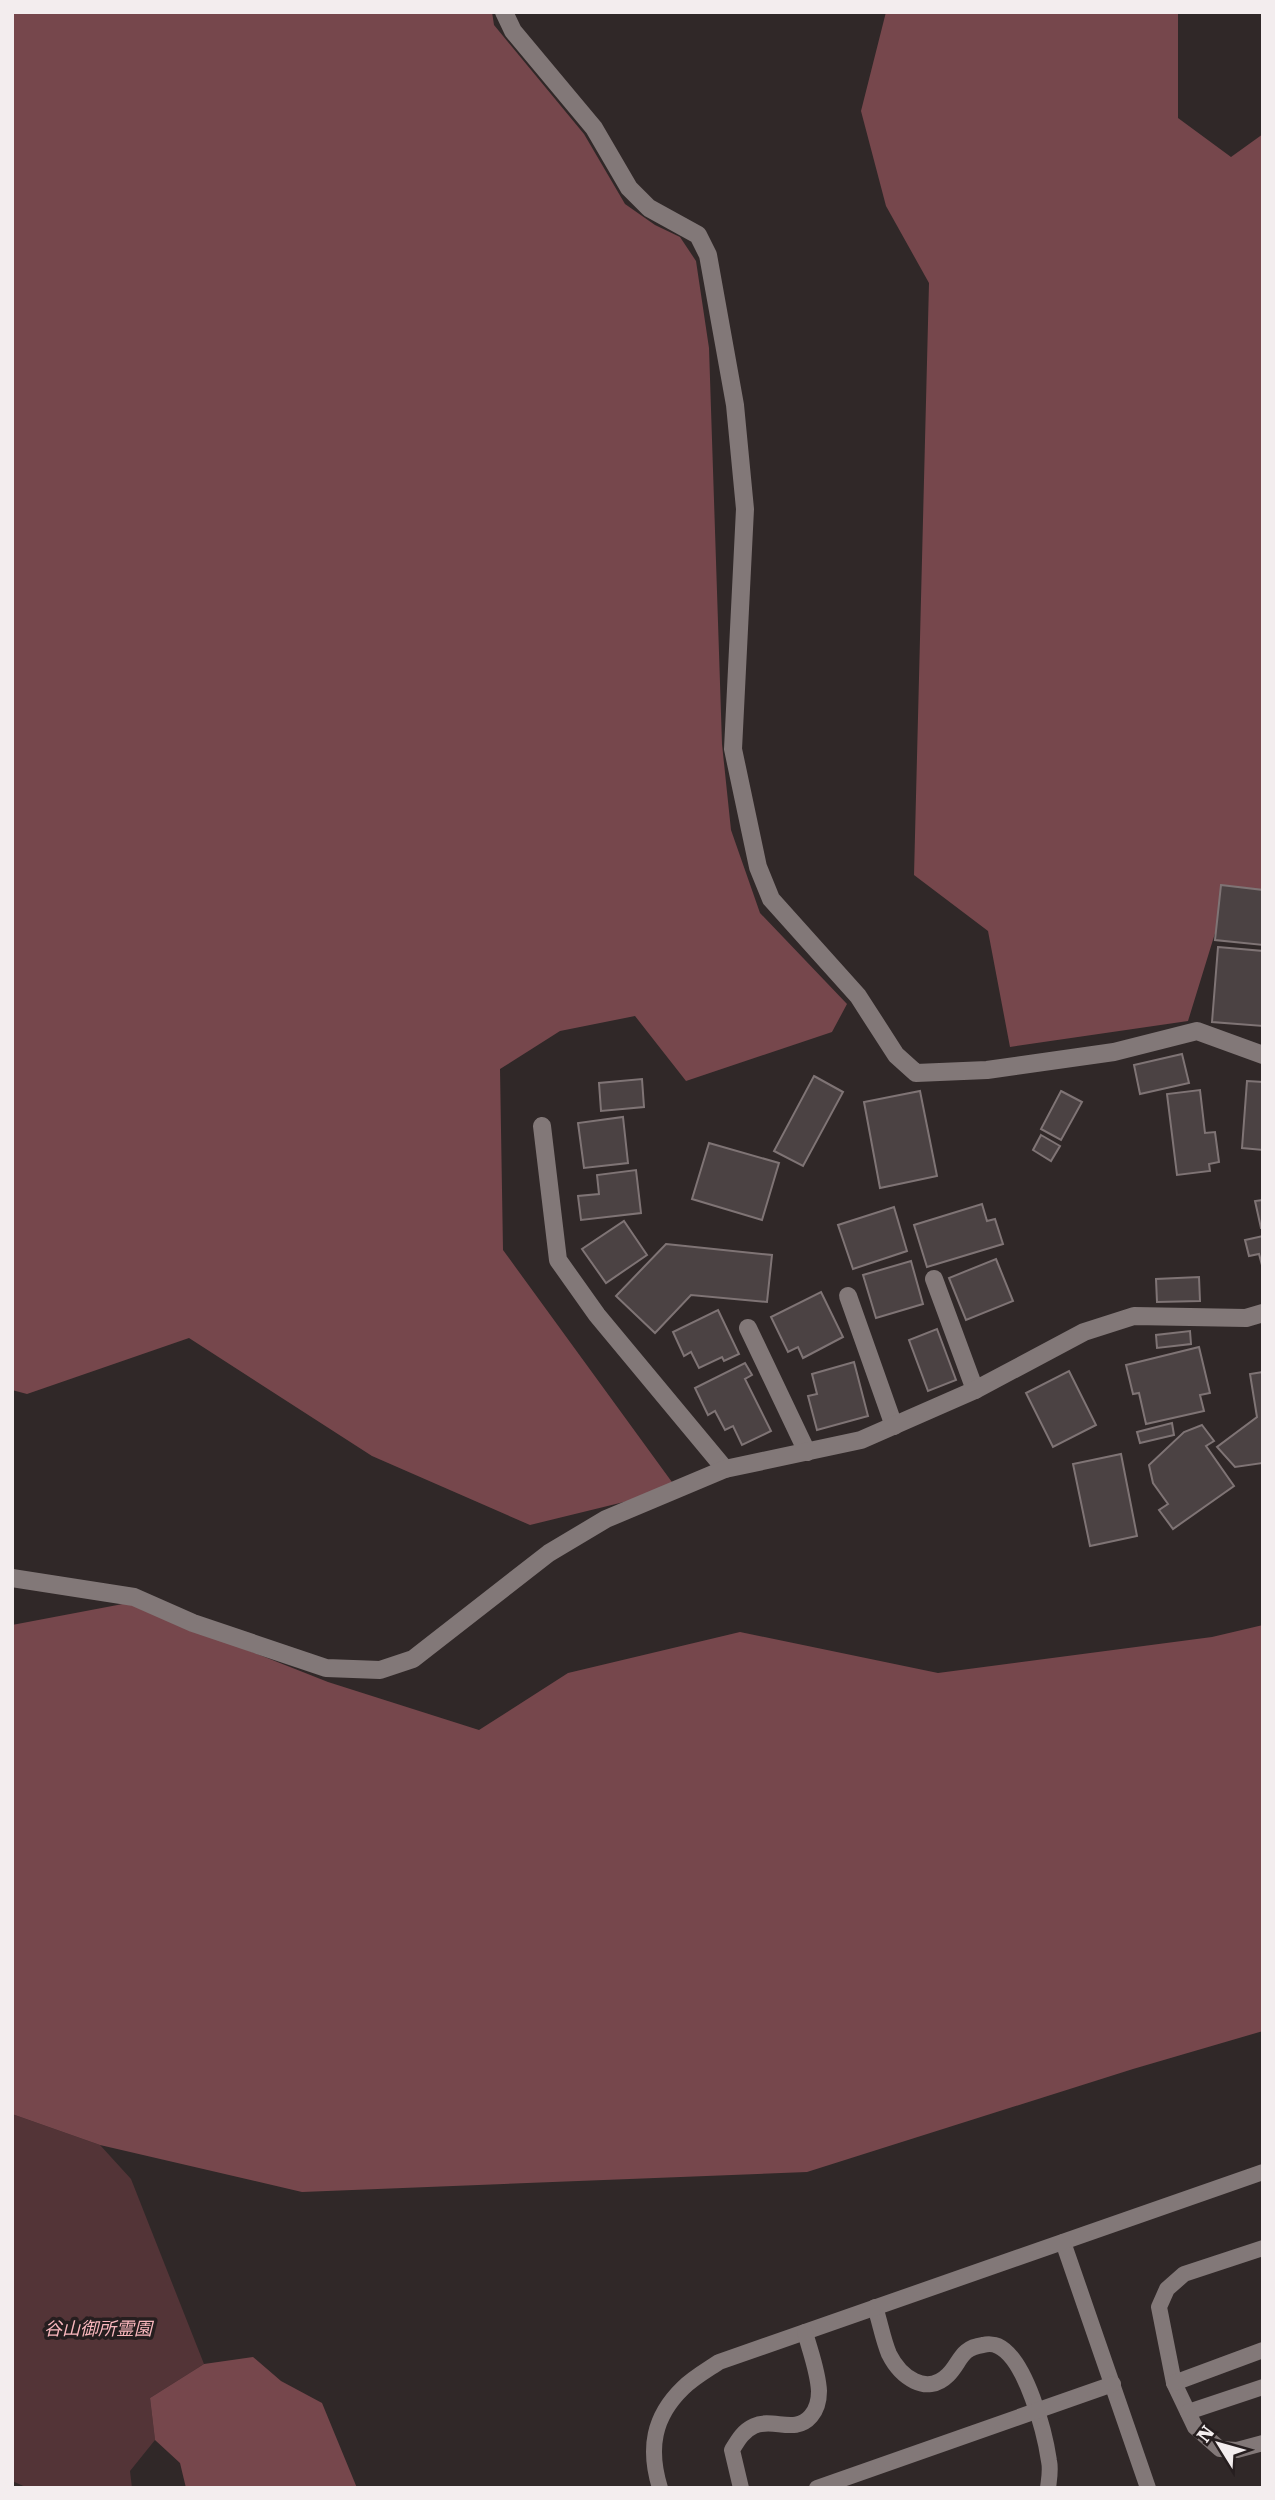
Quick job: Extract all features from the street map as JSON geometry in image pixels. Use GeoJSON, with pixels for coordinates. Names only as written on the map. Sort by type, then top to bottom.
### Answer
{"type":"FeatureCollection","features":[{"type":"Feature","properties":{"kind":"street"},"geometry":{"type":"LineString","coordinates":[[504,12],[513,31],[594,128],[629,188],[649,208],[698,235],[708,255],[735,405],[745,509],[733,749],[758,867],[771,899],[858,996],[896,1055],[916,1073],[986,1070],[1114,1052],[1197,1031],[1263,1055]]}},
{"type":"Feature","properties":{"kind":"street"},"geometry":{"type":"LineString","coordinates":[[542,1126],[558,1260],[597,1315],[725,1469]]}},
{"type":"Feature","properties":{"kind":"street"},"geometry":{"type":"LineString","coordinates":[[934,1279],[975,1390]]}},
{"type":"Feature","properties":{"kind":"street"},"geometry":{"type":"LineString","coordinates":[[848,1297],[894,1426]]}},
{"type":"Feature","properties":{"kind":"street"},"geometry":{"type":"LineString","coordinates":[[12,1578],[134,1597],[193,1623],[326,1668],[380,1670],[414,1659],[549,1553],[606,1519],[725,1469],[861,1440],[975,1390],[1084,1332],[1134,1316],[1246,1318],[1263,1313]]}},
{"type":"Feature","properties":{"kind":"street"},"geometry":{"type":"LineString","coordinates":[[748,1328],[807,1452]]}},
{"type":"Feature","properties":{"kind":"lane"},"geometry":{"type":"LineString","coordinates":[[660,2488],[653,2466],[654,2436],[662,2415],[683,2387],[719,2362],[1263,2172]]}},
{"type":"Feature","properties":{"kind":"lane"},"geometry":{"type":"LineString","coordinates":[[1063,2242],[1148,2488]]}},
{"type":"Feature","properties":{"kind":"lane"},"geometry":{"type":"LineString","coordinates":[[1263,2248],[1184,2274],[1167,2289],[1159,2306],[1174,2383],[1195,2427],[1220,2449],[1237,2450],[1263,2443]]}},
{"type":"Feature","properties":{"kind":"lane"},"geometry":{"type":"LineString","coordinates":[[876,2307],[890,2354],[910,2380],[925,2385],[935,2384],[948,2375],[967,2349],[982,2345],[997,2345],[1009,2354],[1020,2370],[1037,2411],[1050,2463],[1048,2488]]}},
{"type":"Feature","properties":{"kind":"lane"},"geometry":{"type":"LineString","coordinates":[[741,2488],[732,2450],[740,2436],[754,2426],[797,2426],[808,2420],[817,2409],[818,2382],[805,2332]]}},
{"type":"Feature","properties":{"kind":"lane"},"geometry":{"type":"LineString","coordinates":[[1174,2383],[1263,2350]]}},
{"type":"Feature","properties":{"kind":"lane"},"geometry":{"type":"LineString","coordinates":[[817,2488],[1113,2384]]}},
{"type":"Feature","properties":{"kind":"lane"},"geometry":{"type":"LineString","coordinates":[[1188,2412],[1263,2387]]}},
{"type":"Feature","properties":{"kind":"green space","name":"谷山御所霊園"},"geometry":{"type":"Polygon","coordinates":[[[12,2114],[100,2145],[131,2179],[204,2364],[150,2398],[155,2440],[130,2471],[132,2488],[28,2488],[12,2481],[12,2114]]]}},
{"type":"Feature","properties":{"kind":"shaded area"},"geometry":{"type":"Polygon","coordinates":[[[12,12],[492,12],[494,25],[584,134],[625,204],[655,225],[680,237],[696,261],[709,348],[722,744],[731,830],[760,913],[847,1004],[832,1032],[686,1081],[635,1016],[560,1031],[500,1069],[503,1250],[677,1489],[530,1525],[372,1456],[189,1338],[27,1394],[12,1390],[12,12]]]}},
{"type":"Feature","properties":{"kind":"shaded area"},"geometry":{"type":"Polygon","coordinates":[[[886,12],[1178,12],[1178,118],[1231,157],[1263,134],[1263,906],[1220,917],[1188,1021],[1010,1047],[988,931],[914,875],[929,283],[886,206],[861,111],[886,12]]]}},
{"type":"Feature","properties":{"kind":"shaded area"},"geometry":{"type":"Polygon","coordinates":[[[128,1603],[328,1682],[479,1730],[568,1673],[740,1632],[938,1673],[1212,1637],[1263,1625],[1263,2031],[807,2172],[302,2192],[100,2145],[12,2114],[12,1625],[128,1603]]]}},
{"type":"Feature","properties":{"kind":"shaded area"},"geometry":{"type":"Polygon","coordinates":[[[253,2357],[281,2381],[322,2403],[357,2488],[186,2488],[180,2463],[155,2440],[150,2398],[204,2364],[253,2357]]]}},
{"type":"Feature","properties":{"kind":"building"},"geometry":{"type":"Polygon","coordinates":[[[1221,885],[1263,890],[1263,945],[1215,940],[1221,885]]]}},
{"type":"Feature","properties":{"kind":"building"},"geometry":{"type":"Polygon","coordinates":[[[1218,947],[1263,951],[1263,1026],[1212,1022],[1218,947]]]}},
{"type":"Feature","properties":{"kind":"building"},"geometry":{"type":"Polygon","coordinates":[[[1182,1054],[1189,1083],[1140,1094],[1134,1065],[1182,1054]]]}},
{"type":"Feature","properties":{"kind":"building"},"geometry":{"type":"Polygon","coordinates":[[[814,1076],[843,1092],[803,1166],[774,1151],[814,1076]]]}},
{"type":"Feature","properties":{"kind":"building"},"geometry":{"type":"Polygon","coordinates":[[[642,1079],[644,1107],[601,1111],[599,1083],[642,1079]]]}},
{"type":"Feature","properties":{"kind":"building"},"geometry":{"type":"Polygon","coordinates":[[[1247,1081],[1263,1082],[1263,1150],[1242,1148],[1247,1081]]]}},
{"type":"Feature","properties":{"kind":"building"},"geometry":{"type":"Polygon","coordinates":[[[1200,1090],[1205,1133],[1215,1132],[1219,1162],[1209,1164],[1210,1171],[1177,1175],[1167,1094],[1200,1090]]]}},
{"type":"Feature","properties":{"kind":"building"},"geometry":{"type":"Polygon","coordinates":[[[920,1091],[937,1176],[880,1188],[864,1102],[920,1091]]]}},
{"type":"Feature","properties":{"kind":"building"},"geometry":{"type":"Polygon","coordinates":[[[1061,1091],[1082,1102],[1061,1140],[1041,1129],[1061,1091]]]}},
{"type":"Feature","properties":{"kind":"building"},"geometry":{"type":"Polygon","coordinates":[[[623,1117],[628,1163],[584,1168],[578,1123],[623,1117]]]}},
{"type":"Feature","properties":{"kind":"building"},"geometry":{"type":"Polygon","coordinates":[[[1041,1135],[1060,1146],[1051,1161],[1033,1150],[1041,1135]]]}},
{"type":"Feature","properties":{"kind":"building"},"geometry":{"type":"Polygon","coordinates":[[[709,1143],[779,1163],[762,1220],[692,1199],[709,1143]]]}},
{"type":"Feature","properties":{"kind":"building"},"geometry":{"type":"Polygon","coordinates":[[[636,1170],[641,1213],[581,1220],[578,1196],[599,1194],[597,1175],[636,1170]]]}},
{"type":"Feature","properties":{"kind":"building"},"geometry":{"type":"Polygon","coordinates":[[[1263,1200],[1263,1228],[1261,1228],[1255,1201],[1263,1200]]]}},
{"type":"Feature","properties":{"kind":"building"},"geometry":{"type":"Polygon","coordinates":[[[982,1204],[987,1221],[995,1219],[1003,1244],[927,1267],[914,1225],[982,1204]]]}},
{"type":"Feature","properties":{"kind":"building"},"geometry":{"type":"Polygon","coordinates":[[[894,1207],[907,1251],[853,1269],[838,1225],[894,1207]]]}},
{"type":"Feature","properties":{"kind":"building"},"geometry":{"type":"Polygon","coordinates":[[[624,1221],[647,1255],[606,1283],[582,1249],[624,1221]]]}},
{"type":"Feature","properties":{"kind":"building"},"geometry":{"type":"Polygon","coordinates":[[[1263,1236],[1263,1269],[1259,1254],[1249,1256],[1245,1240],[1263,1236]]]}},
{"type":"Feature","properties":{"kind":"building"},"geometry":{"type":"Polygon","coordinates":[[[666,1244],[772,1255],[767,1302],[691,1295],[655,1333],[616,1296],[666,1244]]]}},
{"type":"Feature","properties":{"kind":"building"},"geometry":{"type":"Polygon","coordinates":[[[996,1259],[1013,1301],[966,1320],[949,1278],[996,1259]]]}},
{"type":"Feature","properties":{"kind":"building"},"geometry":{"type":"Polygon","coordinates":[[[911,1261],[923,1304],[876,1318],[863,1275],[911,1261]]]}},
{"type":"Feature","properties":{"kind":"building"},"geometry":{"type":"Polygon","coordinates":[[[1199,1277],[1200,1301],[1157,1302],[1156,1279],[1199,1277]]]}},
{"type":"Feature","properties":{"kind":"building"},"geometry":{"type":"Polygon","coordinates":[[[821,1292],[843,1337],[803,1358],[798,1347],[788,1352],[771,1317],[821,1292]]]}},
{"type":"Feature","properties":{"kind":"building"},"geometry":{"type":"Polygon","coordinates":[[[718,1310],[739,1354],[724,1361],[722,1357],[699,1368],[691,1352],[684,1356],[673,1332],[718,1310]]]}},
{"type":"Feature","properties":{"kind":"building"},"geometry":{"type":"Polygon","coordinates":[[[937,1329],[956,1380],[928,1391],[909,1340],[937,1329]]]}},
{"type":"Feature","properties":{"kind":"building"},"geometry":{"type":"Polygon","coordinates":[[[1190,1331],[1191,1344],[1157,1348],[1156,1335],[1190,1331]]]}},
{"type":"Feature","properties":{"kind":"building"},"geometry":{"type":"Polygon","coordinates":[[[1199,1347],[1210,1393],[1200,1395],[1204,1411],[1146,1424],[1139,1393],[1133,1394],[1126,1365],[1199,1347]]]}},
{"type":"Feature","properties":{"kind":"building"},"geometry":{"type":"Polygon","coordinates":[[[854,1362],[868,1416],[817,1430],[808,1396],[817,1394],[812,1374],[854,1362]]]}},
{"type":"Feature","properties":{"kind":"building"},"geometry":{"type":"Polygon","coordinates":[[[745,1363],[752,1375],[745,1379],[771,1431],[742,1445],[733,1426],[725,1430],[715,1411],[708,1415],[695,1388],[745,1363]]]}},
{"type":"Feature","properties":{"kind":"building"},"geometry":{"type":"Polygon","coordinates":[[[1069,1371],[1096,1425],[1053,1447],[1026,1393],[1069,1371]]]}},
{"type":"Feature","properties":{"kind":"building"},"geometry":{"type":"Polygon","coordinates":[[[1263,1372],[1263,1463],[1235,1467],[1217,1447],[1257,1417],[1250,1374],[1263,1372]]]}},
{"type":"Feature","properties":{"kind":"building"},"geometry":{"type":"Polygon","coordinates":[[[1172,1423],[1174,1435],[1140,1443],[1137,1432],[1172,1423]]]}},
{"type":"Feature","properties":{"kind":"building"},"geometry":{"type":"Polygon","coordinates":[[[1202,1425],[1214,1441],[1206,1446],[1234,1486],[1173,1529],[1159,1510],[1168,1504],[1153,1483],[1149,1465],[1184,1432],[1202,1425]]]}},
{"type":"Feature","properties":{"kind":"building"},"geometry":{"type":"Polygon","coordinates":[[[1121,1454],[1137,1536],[1090,1546],[1073,1464],[1121,1454]]]}}]}
